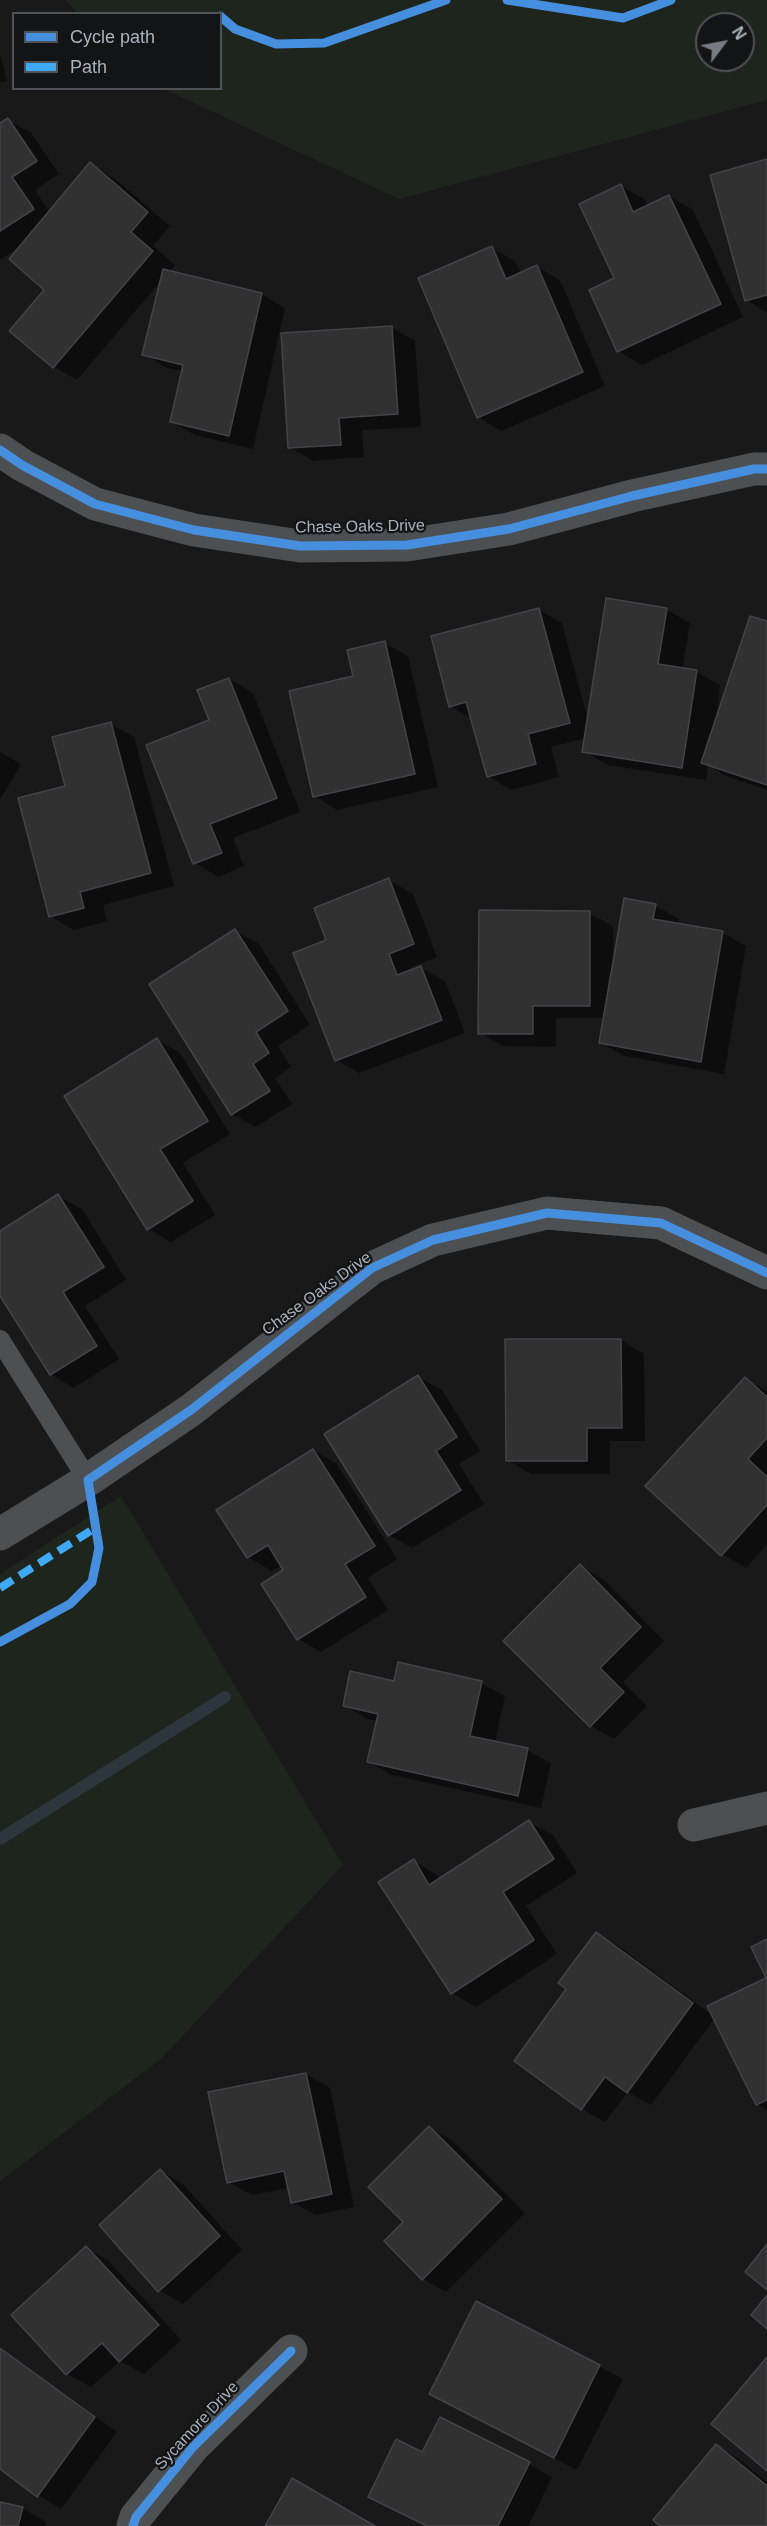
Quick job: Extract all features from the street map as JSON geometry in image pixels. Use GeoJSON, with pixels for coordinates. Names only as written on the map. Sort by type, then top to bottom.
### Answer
{"type":"FeatureCollection","features":[{"type":"Feature","properties":{"kind":"street","name":"Chase Oaks Drive"},"geometry":{"type":"LineString","coordinates":[[0,450],[22,465],[95,504],[194,530],[300,546],[407,545],[509,529],[632,496],[754,469],[767,469]]}},
{"type":"Feature","properties":{"kind":"street","name":"Chase Oaks Drive"},"geometry":{"type":"LineString","coordinates":[[0,1534],[88,1480],[191,1410],[372,1268],[433,1240],[547,1213],[661,1223],[767,1273]]}},
{"type":"Feature","properties":{"kind":"street"},"geometry":{"type":"LineString","coordinates":[[694,1825],[767,1808]]}},
{"type":"Feature","properties":{"kind":"street","name":"Sycamore Drive"},"geometry":{"type":"LineString","coordinates":[[133,2526],[136,2517],[193,2447],[291,2351]]}},
{"type":"Feature","properties":{"kind":"lane"},"geometry":{"type":"LineString","coordinates":[[0,1340],[88,1480]]}},
{"type":"Feature","properties":{"kind":"shaded area"},"geometry":{"type":"Polygon","coordinates":[[[65,0],[767,0],[767,100],[399,199],[166,90],[222,90],[222,12],[76,12],[65,0]]]}},
{"type":"Feature","properties":{"kind":"shaded area"},"geometry":{"type":"Polygon","coordinates":[[[121,1496],[343,1865],[161,2059],[0,2181],[0,1574],[121,1496]]]}},
{"type":"Feature","properties":{"kind":"building"},"geometry":{"type":"Polygon","coordinates":[[[8,118],[37,161],[12,177],[34,209],[0,231],[0,123],[8,118]]]}},
{"type":"Feature","properties":{"kind":"building"},"geometry":{"type":"Polygon","coordinates":[[[767,159],[767,295],[745,301],[710,175],[767,159]]]}},
{"type":"Feature","properties":{"kind":"building"},"geometry":{"type":"Polygon","coordinates":[[[90,162],[148,212],[131,232],[153,251],[53,368],[9,331],[44,290],[9,259],[90,162]]]}},
{"type":"Feature","properties":{"kind":"building"},"geometry":{"type":"Polygon","coordinates":[[[621,184],[633,212],[669,195],[721,304],[617,352],[589,290],[614,278],[579,204],[621,184]]]}},
{"type":"Feature","properties":{"kind":"building"},"geometry":{"type":"Polygon","coordinates":[[[492,246],[506,279],[537,265],[583,372],[477,418],[418,278],[492,246]]]}},
{"type":"Feature","properties":{"kind":"building"},"geometry":{"type":"Polygon","coordinates":[[[163,269],[262,293],[229,436],[170,422],[183,365],[142,355],[163,269]]]}},
{"type":"Feature","properties":{"kind":"building"},"geometry":{"type":"Polygon","coordinates":[[[392,326],[398,414],[339,418],[341,445],[288,448],[281,333],[392,326]]]}},
{"type":"Feature","properties":{"kind":"building"},"geometry":{"type":"Polygon","coordinates":[[[606,598],[667,608],[658,664],[697,670],[682,768],[582,752],[606,598]]]}},
{"type":"Feature","properties":{"kind":"building"},"geometry":{"type":"Polygon","coordinates":[[[539,608],[570,723],[528,734],[536,764],[487,777],[466,702],[449,707],[431,636],[539,608]]]}},
{"type":"Feature","properties":{"kind":"building"},"geometry":{"type":"Polygon","coordinates":[[[750,616],[767,621],[767,785],[701,763],[750,616]]]}},
{"type":"Feature","properties":{"kind":"building"},"geometry":{"type":"Polygon","coordinates":[[[385,641],[415,774],[313,797],[289,691],[353,676],[347,650],[385,641]]]}},
{"type":"Feature","properties":{"kind":"building"},"geometry":{"type":"Polygon","coordinates":[[[229,678],[277,798],[210,824],[222,853],[193,864],[146,745],[209,720],[197,690],[229,678]]]}},
{"type":"Feature","properties":{"kind":"building"},"geometry":{"type":"Polygon","coordinates":[[[111,722],[151,873],[80,892],[84,908],[49,917],[18,798],[65,786],[52,737],[111,722]]]}},
{"type":"Feature","properties":{"kind":"building"},"geometry":{"type":"Polygon","coordinates":[[[389,878],[414,944],[389,954],[397,975],[421,966],[442,1020],[335,1061],[293,953],[326,940],[314,908],[389,878]]]}},
{"type":"Feature","properties":{"kind":"building"},"geometry":{"type":"Polygon","coordinates":[[[624,898],[656,904],[653,919],[723,931],[701,1062],[599,1043],[624,898]]]}},
{"type":"Feature","properties":{"kind":"building"},"geometry":{"type":"Polygon","coordinates":[[[479,910],[590,911],[590,1006],[533,1006],[533,1034],[478,1034],[479,910]]]}},
{"type":"Feature","properties":{"kind":"building"},"geometry":{"type":"Polygon","coordinates":[[[235,929],[288,1011],[256,1032],[269,1053],[253,1064],[270,1091],[231,1115],[149,984],[235,929]]]}},
{"type":"Feature","properties":{"kind":"building"},"geometry":{"type":"Polygon","coordinates":[[[157,1038],[208,1121],[160,1149],[193,1201],[147,1230],[64,1096],[157,1038]]]}},
{"type":"Feature","properties":{"kind":"building"},"geometry":{"type":"Polygon","coordinates":[[[58,1194],[104,1267],[63,1292],[97,1346],[50,1375],[0,1296],[0,1231],[58,1194]]]}},
{"type":"Feature","properties":{"kind":"building"},"geometry":{"type":"Polygon","coordinates":[[[505,1339],[621,1339],[622,1428],[587,1428],[587,1461],[506,1461],[505,1339]]]}},
{"type":"Feature","properties":{"kind":"building"},"geometry":{"type":"Polygon","coordinates":[[[418,1375],[457,1437],[436,1451],[461,1490],[388,1536],[324,1434],[418,1375]]]}},
{"type":"Feature","properties":{"kind":"building"},"geometry":{"type":"Polygon","coordinates":[[[745,1377],[767,1397],[767,1438],[748,1459],[767,1477],[767,1505],[721,1556],[645,1486],[745,1377]]]}},
{"type":"Feature","properties":{"kind":"building"},"geometry":{"type":"Polygon","coordinates":[[[313,1449],[375,1546],[345,1564],[366,1597],[297,1640],[261,1584],[283,1570],[268,1545],[247,1558],[216,1510],[313,1449]]]}},
{"type":"Feature","properties":{"kind":"building"},"geometry":{"type":"Polygon","coordinates":[[[580,1564],[641,1627],[600,1668],[624,1692],[590,1727],[503,1641],[580,1564]]]}},
{"type":"Feature","properties":{"kind":"building"},"geometry":{"type":"Polygon","coordinates":[[[398,1662],[482,1681],[470,1736],[528,1748],[518,1796],[367,1762],[378,1714],[343,1706],[350,1671],[394,1681],[398,1662]]]}},
{"type":"Feature","properties":{"kind":"building"},"geometry":{"type":"Polygon","coordinates":[[[529,1820],[554,1859],[503,1892],[534,1940],[451,1994],[378,1882],[414,1859],[429,1885],[529,1820]]]}},
{"type":"Feature","properties":{"kind":"building"},"geometry":{"type":"Polygon","coordinates":[[[596,1932],[693,2003],[627,2093],[605,2077],[581,2110],[514,2061],[566,1989],[558,1983],[596,1932]]]}},
{"type":"Feature","properties":{"kind":"building"},"geometry":{"type":"Polygon","coordinates":[[[767,1939],[767,2100],[756,2105],[707,2006],[766,1978],[751,1947],[767,1939]]]}},
{"type":"Feature","properties":{"kind":"building"},"geometry":{"type":"Polygon","coordinates":[[[306,2073],[332,2194],[291,2203],[284,2171],[227,2183],[208,2092],[306,2073]]]}},
{"type":"Feature","properties":{"kind":"building"},"geometry":{"type":"Polygon","coordinates":[[[429,2126],[502,2199],[422,2280],[384,2241],[403,2222],[368,2187],[429,2126]]]}},
{"type":"Feature","properties":{"kind":"building"},"geometry":{"type":"Polygon","coordinates":[[[160,2169],[220,2236],[158,2292],[99,2225],[160,2169]]]}},
{"type":"Feature","properties":{"kind":"building"},"geometry":{"type":"Polygon","coordinates":[[[767,2244],[767,2290],[745,2272],[767,2244]]]}},
{"type":"Feature","properties":{"kind":"building"},"geometry":{"type":"Polygon","coordinates":[[[86,2246],[159,2325],[119,2362],[102,2343],[66,2375],[11,2315],[86,2246]]]}},
{"type":"Feature","properties":{"kind":"building"},"geometry":{"type":"Polygon","coordinates":[[[767,2295],[767,2329],[751,2315],[767,2295]]]}},
{"type":"Feature","properties":{"kind":"building"},"geometry":{"type":"Polygon","coordinates":[[[476,2301],[600,2365],[554,2458],[429,2394],[476,2301]]]}},
{"type":"Feature","properties":{"kind":"building"},"geometry":{"type":"Polygon","coordinates":[[[0,2348],[95,2417],[37,2497],[0,2469],[0,2348]]]}},
{"type":"Feature","properties":{"kind":"building"},"geometry":{"type":"Polygon","coordinates":[[[767,2357],[767,2471],[711,2424],[767,2357]]]}},
{"type":"Feature","properties":{"kind":"building"},"geometry":{"type":"Polygon","coordinates":[[[440,2417],[530,2462],[498,2526],[427,2526],[368,2497],[396,2439],[422,2452],[440,2417]]]}},
{"type":"Feature","properties":{"kind":"building"},"geometry":{"type":"Polygon","coordinates":[[[716,2444],[767,2486],[767,2526],[660,2526],[653,2520],[716,2444]]]}},
{"type":"Feature","properties":{"kind":"building"},"geometry":{"type":"Polygon","coordinates":[[[292,2478],[375,2526],[265,2526],[292,2478]]]}},
{"type":"Feature","properties":{"kind":"building"},"geometry":{"type":"Polygon","coordinates":[[[0,2502],[23,2507],[18,2526],[0,2526],[0,2502]]]}},
{"type":"Feature","properties":{"kind":"waterway"},"geometry":{"type":"LineString","coordinates":[[0,1839],[225,1697]]}},
{"type":"Feature","properties":{"kind":"marked path"},"geometry":{"type":"LineString","coordinates":[[0,1588],[95,1528]]}},
{"type":"Feature","properties":{"kind":"cycle path"},"geometry":{"type":"LineString","coordinates":[[222,18],[235,29],[276,44],[324,43],[446,0]]}},
{"type":"Feature","properties":{"kind":"cycle path"},"geometry":{"type":"LineString","coordinates":[[507,0],[623,18],[671,0]]}},
{"type":"Feature","properties":{"kind":"cycle path"},"geometry":{"type":"LineString","coordinates":[[0,450],[22,465],[95,504],[194,530],[300,546],[407,545],[509,529],[632,496],[754,469],[767,469]]}},
{"type":"Feature","properties":{"kind":"cycle path"},"geometry":{"type":"LineString","coordinates":[[0,1642],[70,1604],[92,1582],[99,1548],[88,1480],[191,1410],[372,1268],[433,1240],[547,1213],[661,1223],[767,1273]]}},
{"type":"Feature","properties":{"kind":"cycle path"},"geometry":{"type":"LineString","coordinates":[[133,2526],[136,2517],[193,2447],[291,2351]]}}]}
